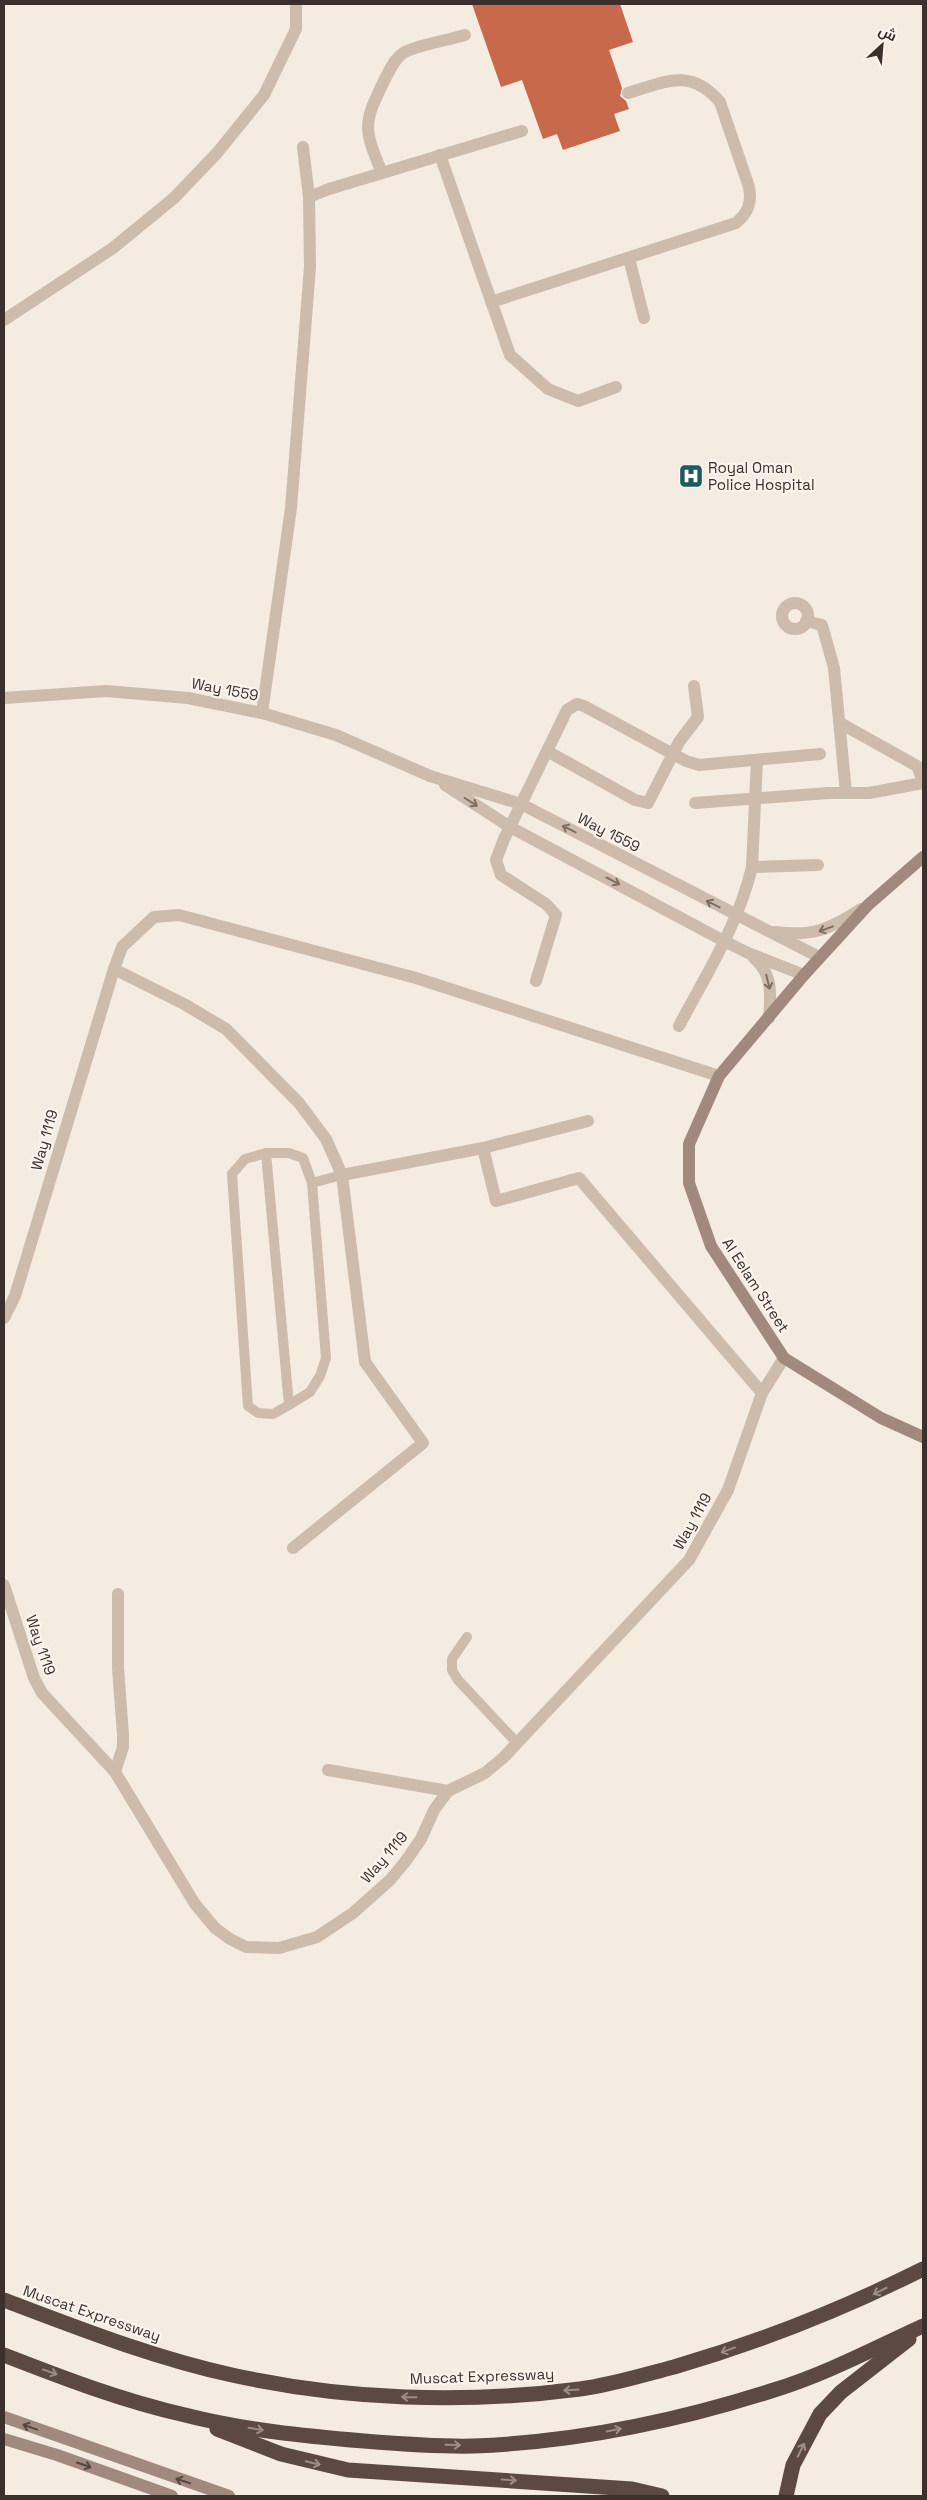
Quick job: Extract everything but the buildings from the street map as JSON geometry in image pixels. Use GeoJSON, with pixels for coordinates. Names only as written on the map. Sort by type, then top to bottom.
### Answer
{"type":"FeatureCollection","features":[{"type":"Feature","properties":{"kind":"highway","name":"Muscat Expressway"},"geometry":{"type":"LineString","coordinates":[[4,2300],[146,2352],[231,2375],[317,2390],[406,2397],[482,2396],[581,2389],[651,2373],[710,2356],[808,2321],[872,2295],[923,2269]]}},
{"type":"Feature","properties":{"kind":"highway"},"geometry":{"type":"LineString","coordinates":[[185,2416],[296,2436],[412,2445],[474,2446],[542,2440],[609,2431],[695,2413],[776,2390],[846,2362],[923,2327]]}},
{"type":"Feature","properties":{"kind":"highway"},"geometry":{"type":"LineString","coordinates":[[786,2496],[794,2465],[820,2414],[841,2392],[923,2327]]}},
{"type":"Feature","properties":{"kind":"highway"},"geometry":{"type":"LineString","coordinates":[[4,2355],[122,2398],[185,2416],[281,2454],[327,2466],[357,2470],[632,2489],[662,2496]]}},
{"type":"Feature","properties":{"kind":"main road","name":"Al Eelam Street"},"geometry":{"type":"LineString","coordinates":[[923,857],[868,905],[804,975],[719,1076],[689,1144],[689,1183],[711,1246],[784,1358],[881,1418],[923,1438]]}},
{"type":"Feature","properties":{"kind":"main road"},"geometry":{"type":"LineString","coordinates":[[4,2417],[229,2496]]}},
{"type":"Feature","properties":{"kind":"main road"},"geometry":{"type":"LineString","coordinates":[[4,2439],[172,2496]]}},
{"type":"Feature","properties":{"kind":"street"},"geometry":{"type":"LineString","coordinates":[[4,320],[113,248],[174,198],[217,153],[264,95],[296,29],[296,4]]}},
{"type":"Feature","properties":{"kind":"street"},"geometry":{"type":"LineString","coordinates":[[382,173],[371,146],[367,127],[368,113],[392,65],[405,52],[464,35]]}},
{"type":"Feature","properties":{"kind":"street"},"geometry":{"type":"LineString","coordinates":[[491,302],[736,223],[743,217],[751,198],[720,102],[712,93],[692,80],[663,82],[628,93]]}},
{"type":"Feature","properties":{"kind":"street"},"geometry":{"type":"LineString","coordinates":[[310,197],[329,189],[522,131]]}},
{"type":"Feature","properties":{"kind":"street"},"geometry":{"type":"LineString","coordinates":[[262,713],[291,508],[310,267],[310,197],[303,147]]}},
{"type":"Feature","properties":{"kind":"street"},"geometry":{"type":"LineString","coordinates":[[440,155],[510,355],[548,389],[578,401],[616,388]]}},
{"type":"Feature","properties":{"kind":"street"},"geometry":{"type":"LineString","coordinates":[[629,258],[644,318]]}},
{"type":"Feature","properties":{"kind":"street"},"geometry":{"type":"LineString","coordinates":[[806,621],[822,626],[834,668],[846,793]]}},
{"type":"Feature","properties":{"kind":"street"},"geometry":{"type":"LineString","coordinates":[[547,751],[635,800],[648,803],[673,754],[698,717],[694,686]]}},
{"type":"Feature","properties":{"kind":"street","name":"Way 1559"},"geometry":{"type":"LineString","coordinates":[[4,698],[106,691],[188,698],[262,713],[336,735],[430,776],[521,804],[819,958]]}},
{"type":"Feature","properties":{"kind":"street"},"geometry":{"type":"LineString","coordinates":[[536,982],[556,915],[546,904],[501,875],[496,860],[567,710],[577,704],[584,706],[673,754],[699,765],[820,754]]}},
{"type":"Feature","properties":{"kind":"street"},"geometry":{"type":"LineString","coordinates":[[695,803],[901,789],[923,782],[917,766],[840,723]]}},
{"type":"Feature","properties":{"kind":"street"},"geometry":{"type":"LineString","coordinates":[[679,1026],[724,941],[749,883],[752,867],[757,760]]}},
{"type":"Feature","properties":{"kind":"street","name":"Way 1559"},"geometry":{"type":"LineString","coordinates":[[430,776],[510,827],[724,941],[748,953],[804,975]]}},
{"type":"Feature","properties":{"kind":"street"},"geometry":{"type":"LineString","coordinates":[[752,867],[818,865]]}},
{"type":"Feature","properties":{"kind":"street","name":"Way 1559"},"geometry":{"type":"LineString","coordinates":[[767,931],[804,934],[825,931],[868,905]]}},
{"type":"Feature","properties":{"kind":"street","name":"Way 1119"},"geometry":{"type":"LineString","coordinates":[[4,1318],[16,1296],[122,947],[154,917],[179,915],[416,978],[719,1076]]}},
{"type":"Feature","properties":{"kind":"street","name":"Way 1559"},"geometry":{"type":"LineString","coordinates":[[748,953],[762,964],[770,979],[769,1018]]}},
{"type":"Feature","properties":{"kind":"street"},"geometry":{"type":"LineString","coordinates":[[114,969],[184,1004],[226,1029],[298,1103],[326,1139],[342,1176],[366,1362],[423,1443],[293,1548]]}},
{"type":"Feature","properties":{"kind":"street"},"geometry":{"type":"LineString","coordinates":[[342,1176],[483,1148],[588,1121]]}},
{"type":"Feature","properties":{"kind":"street"},"geometry":{"type":"LineString","coordinates":[[483,1148],[496,1200],[579,1178],[762,1393]]}},
{"type":"Feature","properties":{"kind":"street","name":"Way 1119"},"geometry":{"type":"LineString","coordinates":[[4,1585],[34,1678],[42,1693],[115,1772],[195,1904],[215,1928],[246,1948],[279,1948],[317,1937],[353,1913],[390,1880],[421,1839],[434,1810],[448,1791],[485,1773],[517,1743],[689,1560],[728,1490],[762,1393],[784,1358]]}},
{"type":"Feature","properties":{"kind":"street"},"geometry":{"type":"LineString","coordinates":[[115,1772],[122,1747],[123,1735],[118,1668],[118,1594]]}},
{"type":"Feature","properties":{"kind":"street"},"geometry":{"type":"LineString","coordinates":[[328,1770],[448,1791]]}},
{"type":"Feature","properties":{"kind":"lane"},"geometry":{"type":"LineString","coordinates":[[266,1153],[289,1405]]}},
{"type":"Feature","properties":{"kind":"lane"},"geometry":{"type":"LineString","coordinates":[[266,1153],[289,1153],[303,1158],[312,1182],[326,1358],[320,1376],[310,1392],[273,1414],[258,1414],[248,1406],[232,1174],[246,1159],[266,1153]]}},
{"type":"Feature","properties":{"kind":"lane"},"geometry":{"type":"LineString","coordinates":[[312,1182],[342,1176]]}},
{"type":"Feature","properties":{"kind":"lane"},"geometry":{"type":"LineString","coordinates":[[467,1637],[452,1659],[454,1676],[517,1743]]}},
{"type":"Feature","properties":{"kind":"place","name":"Royal Oman Police Hospital"},"geometry":{"type":"Point","coordinates":[691,476]}}]}
